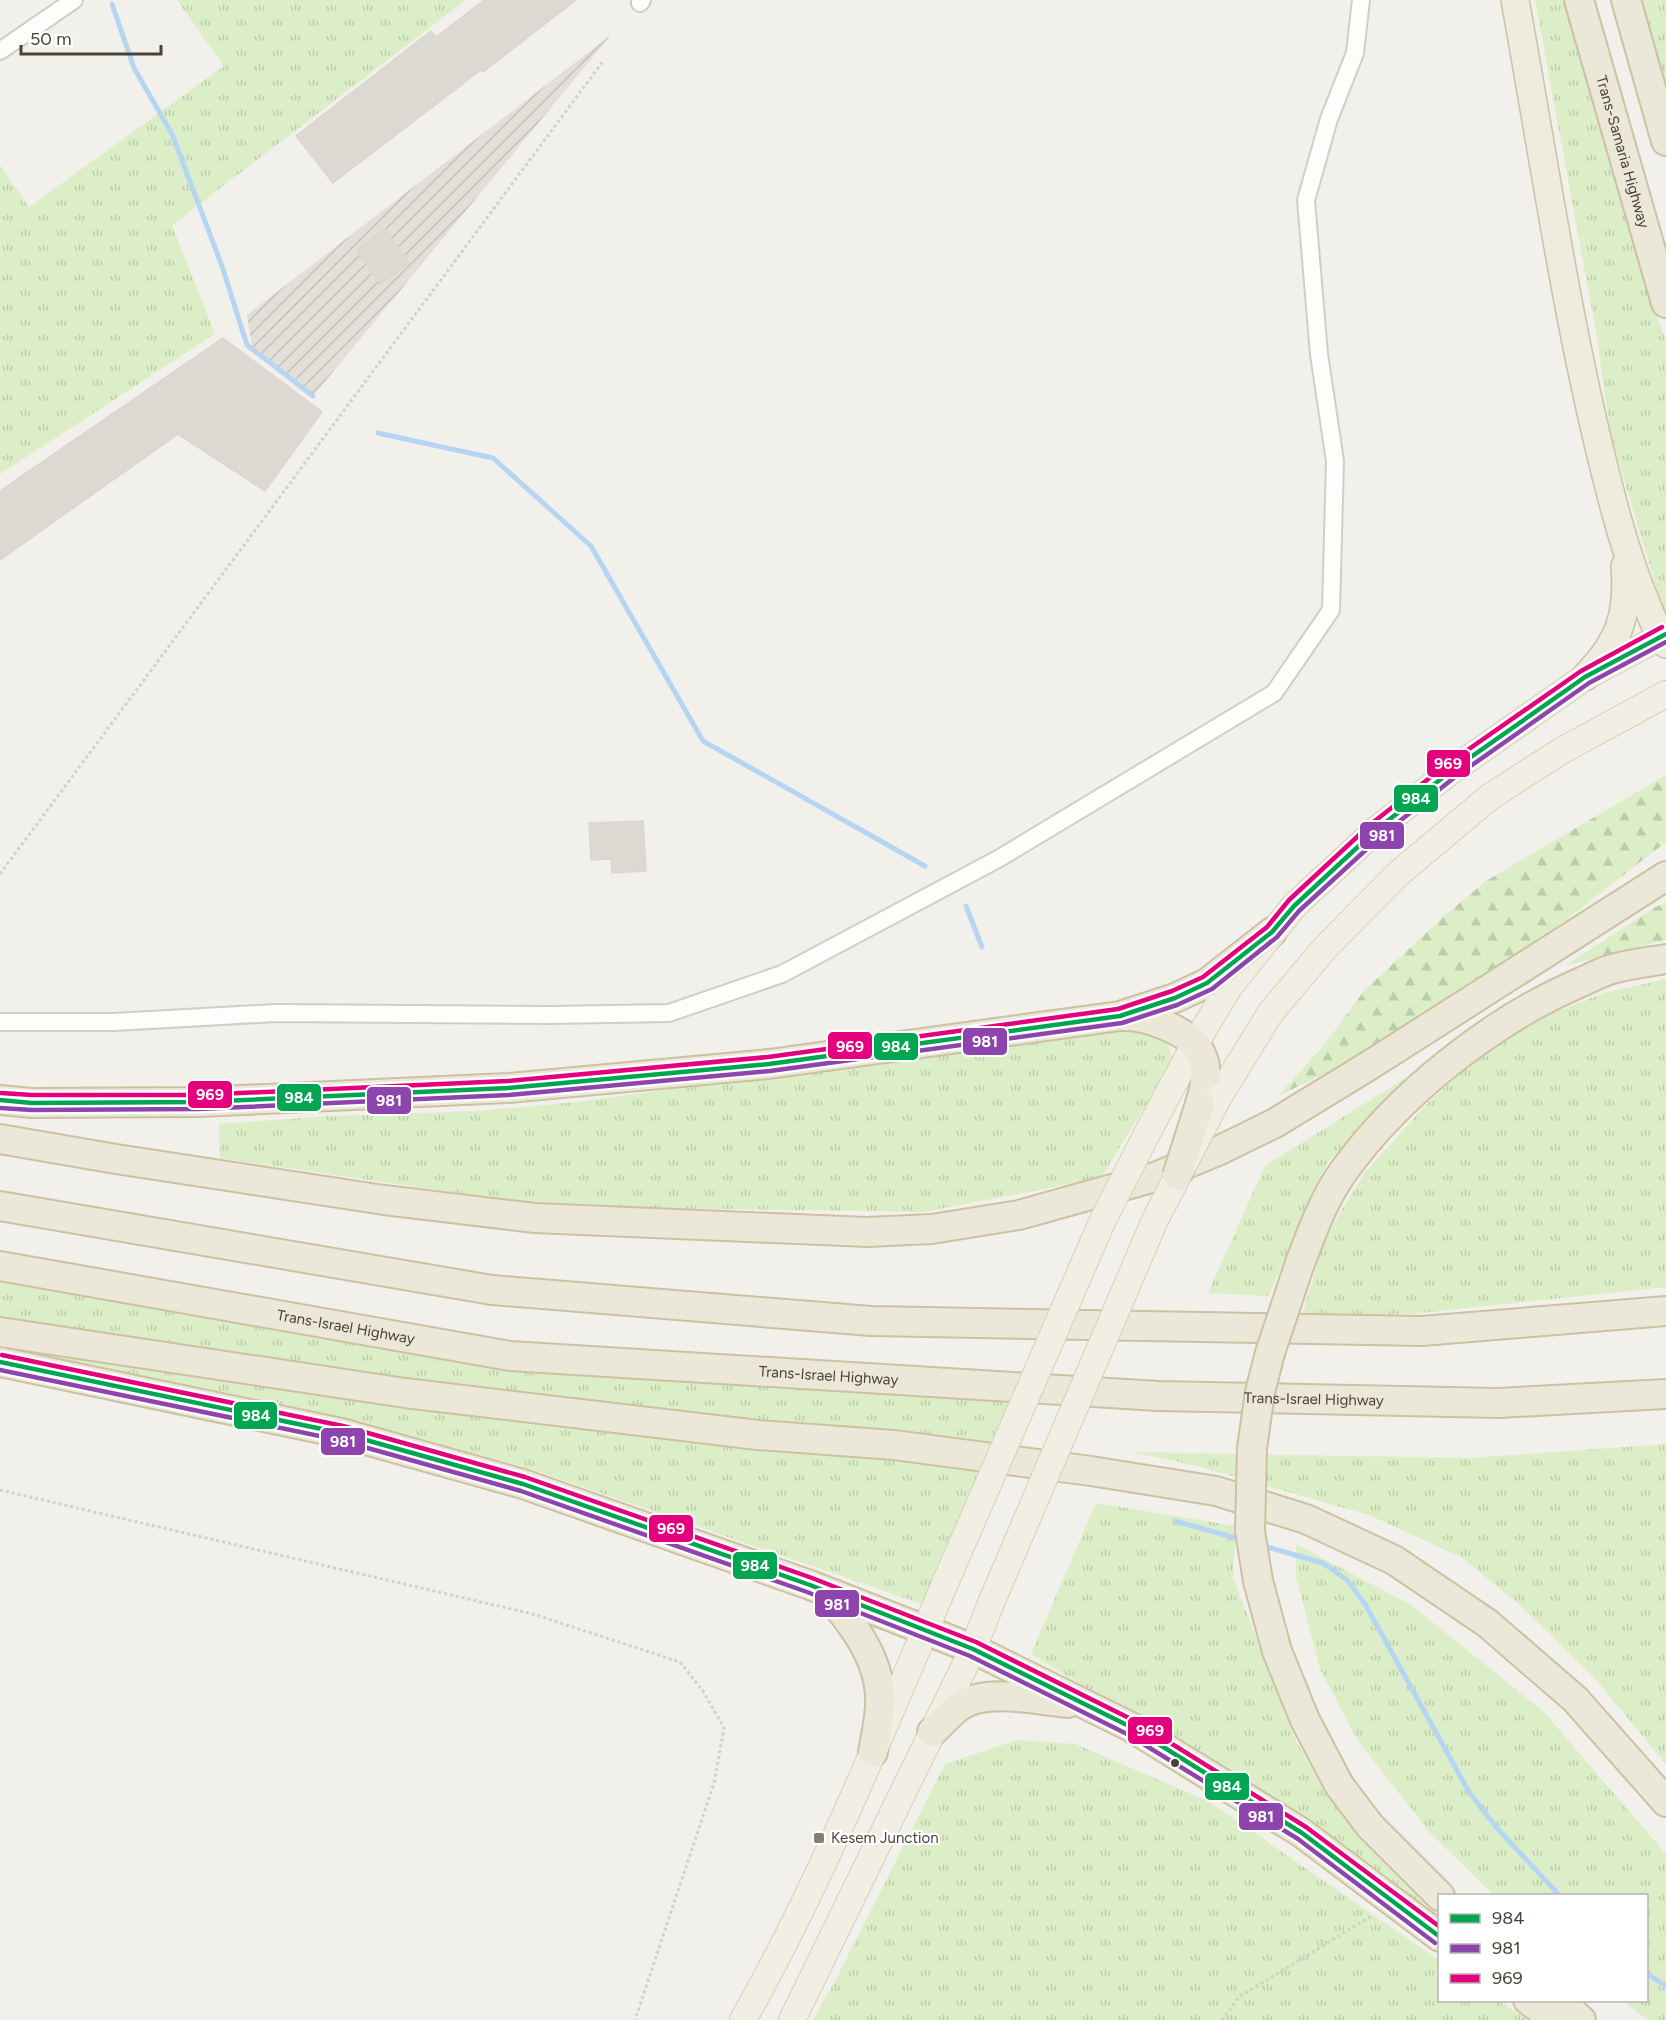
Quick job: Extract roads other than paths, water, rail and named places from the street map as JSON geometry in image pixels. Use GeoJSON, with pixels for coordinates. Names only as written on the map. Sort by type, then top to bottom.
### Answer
{"type":"FeatureCollection","features":[{"type":"Feature","properties":{"kind":"highway"},"geometry":{"type":"LineString","coordinates":[[1515,0],[1571,321],[1596,437],[1623,541],[1642,596],[1664,638]]}},
{"type":"Feature","properties":{"kind":"highway","name":"Trans-Samaria Highway"},"geometry":{"type":"LineString","coordinates":[[1579,0],[1666,303]]}},
{"type":"Feature","properties":{"kind":"highway"},"geometry":{"type":"LineString","coordinates":[[1626,0],[1666,141]]}},
{"type":"Feature","properties":{"kind":"highway"},"geometry":{"type":"LineString","coordinates":[[1585,677],[1614,643],[1622,625],[1626,601],[1623,541]]}},
{"type":"Feature","properties":{"kind":"highway"},"geometry":{"type":"LineString","coordinates":[[0,1139],[116,1160],[384,1200],[535,1218],[867,1232],[932,1228],[976,1222],[1019,1215],[1155,1177],[1220,1150],[1275,1123],[1666,876]]}},
{"type":"Feature","properties":{"kind":"highway"},"geometry":{"type":"LineString","coordinates":[[1120,1016],[1175,998],[1207,983],[1272,932]]}},
{"type":"Feature","properties":{"kind":"highway"},"geometry":{"type":"LineString","coordinates":[[1438,1894],[1370,1826],[1339,1785],[1301,1710],[1277,1651],[1258,1581],[1251,1531],[1252,1448],[1260,1392],[1270,1353],[1319,1213],[1342,1174],[1379,1126],[1480,1039],[1546,997],[1611,969],[1666,959]]}},
{"type":"Feature","properties":{"kind":"highway"},"geometry":{"type":"LineString","coordinates":[[0,1100],[32,1103],[198,1102],[508,1088],[769,1064],[1120,1016],[1138,1016],[1169,1026],[1195,1044],[1202,1055],[1205,1068],[1204,1092],[1209,1101],[1177,1176]]}},
{"type":"Feature","properties":{"kind":"highway"},"geometry":{"type":"LineString","coordinates":[[0,1206],[492,1290],[871,1321],[1422,1330],[1666,1311]]}},
{"type":"Feature","properties":{"kind":"highway","name":"Trans-Israel Highway"},"geometry":{"type":"LineString","coordinates":[[0,1266],[510,1356],[1158,1396],[1498,1403],[1666,1394]]}},
{"type":"Feature","properties":{"kind":"highway"},"geometry":{"type":"LineString","coordinates":[[0,1332],[405,1393],[759,1436],[894,1445],[1091,1471],[1216,1491],[1306,1519],[1384,1556],[1487,1623],[1575,1699],[1666,1802]]}},
{"type":"Feature","properties":{"kind":"highway"},"geometry":{"type":"LineString","coordinates":[[0,1362],[353,1437],[523,1484],[825,1590],[973,1649],[1131,1727],[1302,1833],[1438,1935]]}},
{"type":"Feature","properties":{"kind":"highway"},"geometry":{"type":"LineString","coordinates":[[825,1590],[853,1624],[877,1671],[881,1698],[873,1752]]}},
{"type":"Feature","properties":{"kind":"highway"},"geometry":{"type":"LineString","coordinates":[[932,1732],[961,1706],[981,1697],[1084,1704]]}},
{"type":"Feature","properties":{"kind":"highway"},"geometry":{"type":"LineString","coordinates":[[1529,2002],[1555,2020]]}},
{"type":"Feature","properties":{"kind":"highway"},"geometry":{"type":"LineString","coordinates":[[1560,2002],[1581,2020]]}},
{"type":"Feature","properties":{"kind":"main road"},"geometry":{"type":"LineString","coordinates":[[743,2020],[778,1958],[873,1752],[1102,1222],[1195,1044],[1229,987],[1294,906],[1377,830],[1451,771],[1585,677],[1664,638]]}},
{"type":"Feature","properties":{"kind":"main road"},"geometry":{"type":"LineString","coordinates":[[1209,1101],[1271,1012],[1325,948],[1399,873],[1491,796],[1563,750],[1666,694]]}},
{"type":"Feature","properties":{"kind":"main road"},"geometry":{"type":"LineString","coordinates":[[792,2020],[973,1649],[1132,1272],[1177,1176]]}},
{"type":"Feature","properties":{"kind":"street"},"geometry":{"type":"LineString","coordinates":[[0,51],[74,0]]}},
{"type":"Feature","properties":{"kind":"street"},"geometry":{"type":"LineString","coordinates":[[0,1022],[114,1022],[276,1013],[551,1015],[669,1013],[782,974],[998,859],[1274,693],[1330,610],[1335,461],[1319,354],[1306,200],[1329,119],[1355,53],[1361,0]]}},
{"type":"Feature","properties":{"kind":"waterway"},"geometry":{"type":"LineString","coordinates":[[112,4],[134,68],[172,134],[222,266],[247,345],[313,396]]}},
{"type":"Feature","properties":{"kind":"waterway"},"geometry":{"type":"LineString","coordinates":[[378,433],[493,458],[591,546],[703,741],[925,866]]}},
{"type":"Feature","properties":{"kind":"waterway"},"geometry":{"type":"LineString","coordinates":[[966,906],[982,947]]}},
{"type":"Feature","properties":{"kind":"waterway"},"geometry":{"type":"LineString","coordinates":[[1175,1521],[1243,1540]]}},
{"type":"Feature","properties":{"kind":"waterway"},"geometry":{"type":"LineString","coordinates":[[1260,1545],[1323,1563],[1347,1580],[1365,1604],[1469,1792],[1496,1827],[1558,1894]]}},
{"type":"Feature","properties":{"kind":"waterway"},"geometry":{"type":"LineString","coordinates":[[1648,1974],[1666,1986]]}},
{"type":"Feature","properties":{"kind":"place","name":"Kesem Junction"},"geometry":{"type":"Point","coordinates":[819,1838]}}]}
